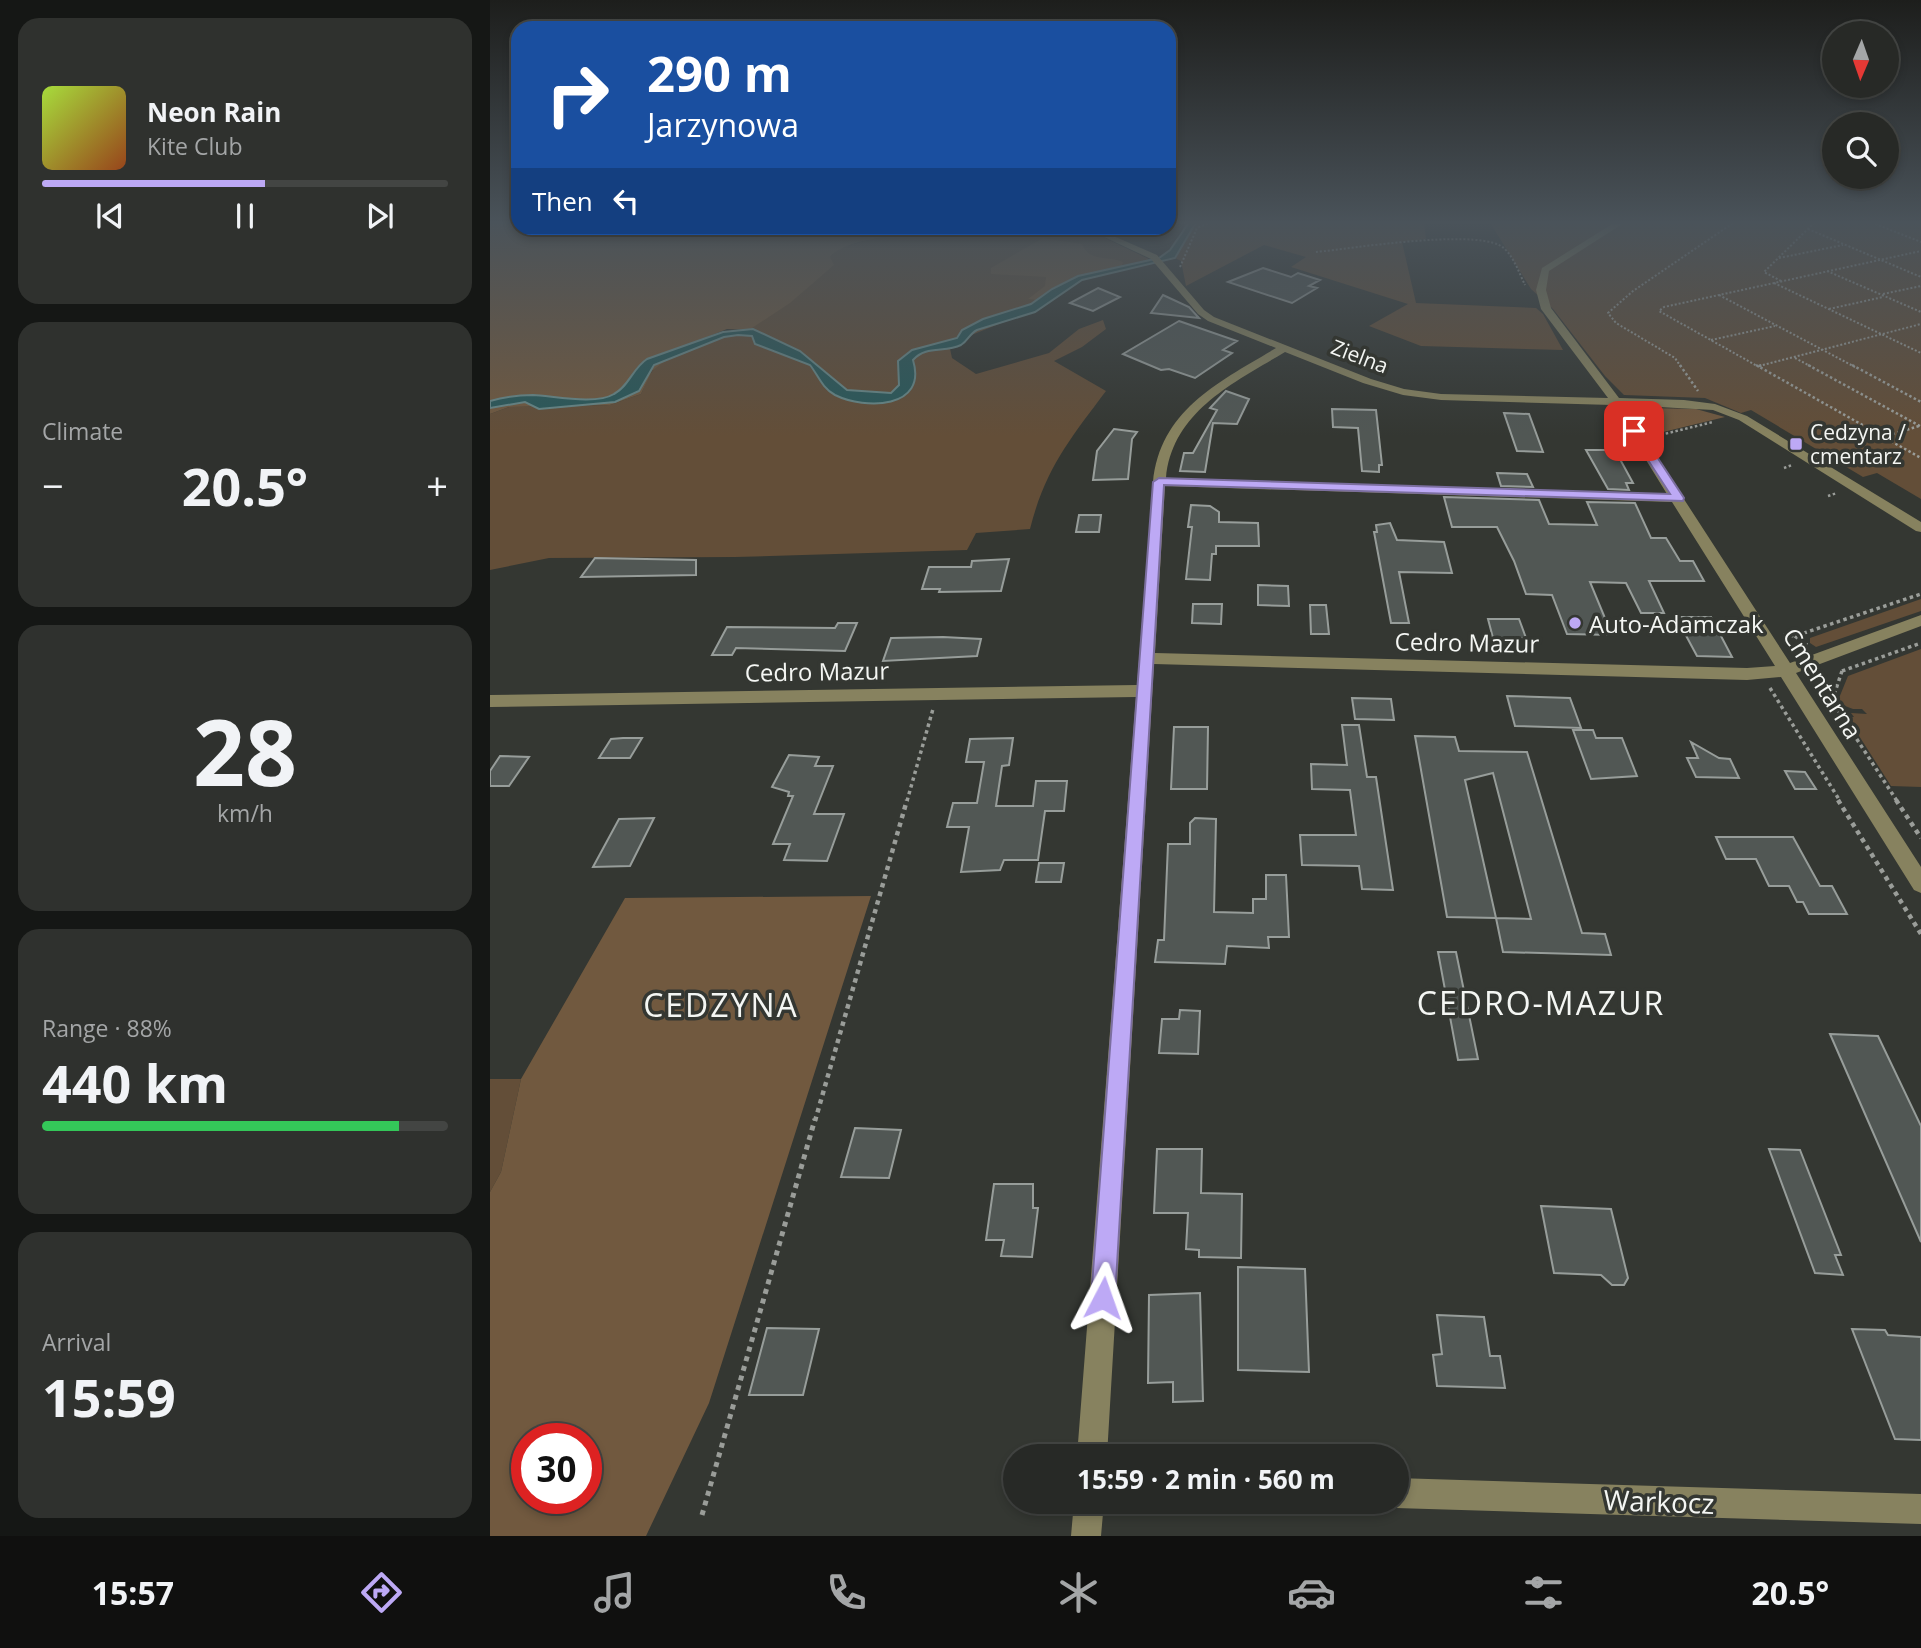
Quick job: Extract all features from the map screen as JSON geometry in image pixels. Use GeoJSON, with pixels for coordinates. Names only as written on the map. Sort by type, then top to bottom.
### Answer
{"type":"FeatureCollection","features":[{"type":"Feature","properties":{"kind":"street","name":"Zielna"},"geometry":{"type":"LineString","coordinates":[[1185,293],[1201,312],[1211,319],[1367,381],[1403,392],[1441,397],[1702,404],[1743,418],[1921,528]]}},
{"type":"Feature","properties":{"kind":"street"},"geometry":{"type":"LineString","coordinates":[[1540,293],[1549,313]]}},
{"type":"Feature","properties":{"kind":"street","name":"Cmentarna"},"geometry":{"type":"LineString","coordinates":[[1549,313],[1602,380],[1921,884]]}},
{"type":"Feature","properties":{"kind":"street"},"geometry":{"type":"LineString","coordinates":[[1093,1444],[1146,658],[1159,482],[1164,450],[1181,422],[1214,393],[1286,347]]}},
{"type":"Feature","properties":{"kind":"street"},"geometry":{"type":"LineString","coordinates":[[1159,482],[1678,498]]}},
{"type":"Feature","properties":{"kind":"street","name":"Cedro Mazur"},"geometry":{"type":"LineString","coordinates":[[1146,658],[1747,674],[1786,671],[1921,620]]}},
{"type":"Feature","properties":{"kind":"street","name":"Cedro Mazur"},"geometry":{"type":"LineString","coordinates":[[490,701],[1144,691]]}},
{"type":"Feature","properties":{"kind":"street","name":"Warkocz"},"geometry":{"type":"LineString","coordinates":[[1409,1493],[1921,1509]]}},
{"type":"Feature","properties":{"kind":"street"},"geometry":{"type":"LineString","coordinates":[[1086,1536],[1088,1514]]}},
{"type":"Feature","properties":{"kind":"path"},"geometry":{"type":"LineString","coordinates":[[1531,293],[1537,303],[1549,313]]}},
{"type":"Feature","properties":{"kind":"path"},"geometry":{"type":"LineString","coordinates":[[1631,293],[1608,313],[1616,323],[1675,358],[1700,394],[1702,404]]}},
{"type":"Feature","properties":{"kind":"path"},"geometry":{"type":"LineString","coordinates":[[1729,293],[1664,307],[1658,311],[1921,458]]}},
{"type":"Feature","properties":{"kind":"path"},"geometry":{"type":"LineString","coordinates":[[1794,293],[1921,353]]}},
{"type":"Feature","properties":{"kind":"path"},"geometry":{"type":"LineString","coordinates":[[1876,293],[1921,312]]}},
{"type":"Feature","properties":{"kind":"path"},"geometry":{"type":"LineString","coordinates":[[1881,295],[1891,293]]}},
{"type":"Feature","properties":{"kind":"path"},"geometry":{"type":"LineString","coordinates":[[1718,295],[1921,402]]}},
{"type":"Feature","properties":{"kind":"path"},"geometry":{"type":"LineString","coordinates":[[1828,309],[1885,297]]}},
{"type":"Feature","properties":{"kind":"path"},"geometry":{"type":"LineString","coordinates":[[1757,367],[1921,324]]}},
{"type":"Feature","properties":{"kind":"path"},"geometry":{"type":"LineString","coordinates":[[1710,340],[1777,326]]}},
{"type":"Feature","properties":{"kind":"path"},"geometry":{"type":"LineString","coordinates":[[1793,357],[1920,425]]}},
{"type":"Feature","properties":{"kind":"path"},"geometry":{"type":"LineString","coordinates":[[1651,438],[1718,421]]}},
{"type":"Feature","properties":{"kind":"path"},"geometry":{"type":"LineString","coordinates":[[1882,437],[1920,425]]}},
{"type":"Feature","properties":{"kind":"path"},"geometry":{"type":"LineString","coordinates":[[1784,468],[1789,466]]}},
{"type":"Feature","properties":{"kind":"path"},"geometry":{"type":"LineString","coordinates":[[1828,496],[1834,494]]}},
{"type":"Feature","properties":{"kind":"path"},"geometry":{"type":"LineString","coordinates":[[1812,649],[1795,636],[1921,594]]}},
{"type":"Feature","properties":{"kind":"path"},"geometry":{"type":"LineString","coordinates":[[1921,643],[1842,671],[1832,701],[1921,838]]}},
{"type":"Feature","properties":{"kind":"path"},"geometry":{"type":"LineString","coordinates":[[702,1515],[937,694]]}},
{"type":"Feature","properties":{"kind":"shaded area"},"geometry":{"type":"Polygon","coordinates":[[[490,293],[802,293],[749,330],[727,329],[682,347],[652,371],[641,394],[610,405],[509,407],[490,414],[490,293]]]}},
{"type":"Feature","properties":{"kind":"shaded area"},"geometry":{"type":"Polygon","coordinates":[[[789,293],[1048,293],[1014,318],[949,344],[952,358],[976,374],[1049,353],[1079,329],[1103,320],[1106,329],[1082,347],[1054,361],[1106,391],[1070,440],[1051,472],[1030,529],[976,533],[967,550],[735,557],[549,558],[490,570],[490,414],[509,407],[610,405],[641,394],[652,372],[686,345],[710,335],[749,330],[789,293]]]}},
{"type":"Feature","properties":{"kind":"shaded area"},"geometry":{"type":"Polygon","coordinates":[[[1036,293],[1047,293],[1038,300],[1028,299],[1036,293]]]}},
{"type":"Feature","properties":{"kind":"shaded area"},"geometry":{"type":"Polygon","coordinates":[[[1372,293],[1414,293],[1416,303],[1536,308],[1543,314],[1563,350],[1421,346],[1369,326],[1408,304],[1372,293]]]}},
{"type":"Feature","properties":{"kind":"shaded area"},"geometry":{"type":"Polygon","coordinates":[[[1535,293],[1921,293],[1921,499],[1877,473],[1863,477],[1751,410],[1741,413],[1705,398],[1624,395],[1605,376],[1553,309],[1535,293]]]}},
{"type":"Feature","properties":{"kind":"shaded area"},"geometry":{"type":"Polygon","coordinates":[[[1648,408],[1696,409],[1725,417],[1655,434],[1649,432],[1639,414],[1648,408]]]}},
{"type":"Feature","properties":{"kind":"shaded area"},"geometry":{"type":"Polygon","coordinates":[[[1921,599],[1921,611],[1816,647],[1810,643],[1810,638],[1921,599]]]}},
{"type":"Feature","properties":{"kind":"shaded area"},"geometry":{"type":"Polygon","coordinates":[[[1921,649],[1921,787],[1891,786],[1847,717],[1854,717],[1851,713],[1867,714],[1862,709],[1853,709],[1837,703],[1848,676],[1921,649]]]}},
{"type":"Feature","properties":{"kind":"shaded area"},"geometry":{"type":"Polygon","coordinates":[[[871,896],[709,1403],[646,1536],[490,1536],[490,1192],[501,1172],[521,1079],[625,898],[871,896]]]}},
{"type":"Feature","properties":{"kind":"shaded area"},"geometry":{"type":"Polygon","coordinates":[[[490,1079],[521,1079],[501,1172],[490,1192],[490,1079]]]}},
{"type":"Feature","properties":{"kind":"water"},"geometry":{"type":"Polygon","coordinates":[[[1047,293],[1063,293],[1035,312],[977,330],[955,347],[918,355],[913,360],[915,376],[911,388],[903,397],[891,402],[862,403],[835,395],[823,385],[810,365],[755,344],[752,336],[738,335],[724,337],[654,365],[639,391],[615,402],[539,409],[525,402],[490,408],[490,401],[517,396],[575,399],[606,397],[619,391],[647,359],[723,332],[753,329],[800,351],[847,390],[891,393],[899,385],[898,361],[912,350],[957,338],[962,330],[983,319],[1031,304],[1047,293]]]}},
{"type":"Feature","properties":{"kind":"building"},"geometry":{"type":"Polygon","coordinates":[[[1089,293],[1109,293],[1120,297],[1093,311],[1070,303],[1089,293]]]}},
{"type":"Feature","properties":{"kind":"building"},"geometry":{"type":"Polygon","coordinates":[[[1261,293],[1309,293],[1292,303],[1261,293]]]}},
{"type":"Feature","properties":{"kind":"building"},"geometry":{"type":"Polygon","coordinates":[[[1163,295],[1189,307],[1199,318],[1151,313],[1163,295]]]}},
{"type":"Feature","properties":{"kind":"building"},"geometry":{"type":"Polygon","coordinates":[[[1179,321],[1237,341],[1223,350],[1232,353],[1195,378],[1169,369],[1161,370],[1123,354],[1179,321]]]}},
{"type":"Feature","properties":{"kind":"building"},"geometry":{"type":"Polygon","coordinates":[[[1226,391],[1249,399],[1237,424],[1213,423],[1205,472],[1180,471],[1184,453],[1193,453],[1217,410],[1210,408],[1226,391]]]}},
{"type":"Feature","properties":{"kind":"building"},"geometry":{"type":"Polygon","coordinates":[[[1332,409],[1376,410],[1382,465],[1379,465],[1379,472],[1362,471],[1358,428],[1333,427],[1332,409]]]}},
{"type":"Feature","properties":{"kind":"building"},"geometry":{"type":"Polygon","coordinates":[[[1504,413],[1529,414],[1543,452],[1517,451],[1504,413]]]}},
{"type":"Feature","properties":{"kind":"building"},"geometry":{"type":"Polygon","coordinates":[[[1114,429],[1137,432],[1132,439],[1128,479],[1093,480],[1097,451],[1114,429]]]}},
{"type":"Feature","properties":{"kind":"building"},"geometry":{"type":"Polygon","coordinates":[[[1586,450],[1615,450],[1633,483],[1626,483],[1629,490],[1608,489],[1586,450]]]}},
{"type":"Feature","properties":{"kind":"building"},"geometry":{"type":"Polygon","coordinates":[[[1497,473],[1527,474],[1533,487],[1501,486],[1497,473]]]}},
{"type":"Feature","properties":{"kind":"building"},"geometry":{"type":"Polygon","coordinates":[[[1444,497],[1539,500],[1549,524],[1597,525],[1587,502],[1635,503],[1651,538],[1666,538],[1680,561],[1693,561],[1704,581],[1649,581],[1664,613],[1641,613],[1626,583],[1590,582],[1612,635],[1567,634],[1552,595],[1526,594],[1497,527],[1452,527],[1444,497]]]}},
{"type":"Feature","properties":{"kind":"building"},"geometry":{"type":"Polygon","coordinates":[[[1191,505],[1210,506],[1219,512],[1219,522],[1258,523],[1259,546],[1216,546],[1216,554],[1212,554],[1210,580],[1186,579],[1192,527],[1188,527],[1191,505]]]}},
{"type":"Feature","properties":{"kind":"building"},"geometry":{"type":"Polygon","coordinates":[[[1079,515],[1101,515],[1099,532],[1076,532],[1079,515]]]}},
{"type":"Feature","properties":{"kind":"building"},"geometry":{"type":"Polygon","coordinates":[[[1390,523],[1397,540],[1444,542],[1452,573],[1399,572],[1409,623],[1391,623],[1374,532],[1377,532],[1376,525],[1390,523]]]}},
{"type":"Feature","properties":{"kind":"building"},"geometry":{"type":"Polygon","coordinates":[[[595,558],[696,560],[696,575],[581,577],[595,558]]]}},
{"type":"Feature","properties":{"kind":"building"},"geometry":{"type":"Polygon","coordinates":[[[1009,559],[1001,591],[939,592],[940,589],[922,589],[929,567],[971,567],[972,561],[1009,559]]]}},
{"type":"Feature","properties":{"kind":"building"},"geometry":{"type":"Polygon","coordinates":[[[1258,585],[1288,586],[1289,606],[1258,605],[1258,585]]]}},
{"type":"Feature","properties":{"kind":"building"},"geometry":{"type":"Polygon","coordinates":[[[1193,604],[1222,604],[1221,624],[1192,623],[1193,604]]]}},
{"type":"Feature","properties":{"kind":"building"},"geometry":{"type":"Polygon","coordinates":[[[1310,605],[1326,605],[1329,634],[1311,634],[1310,605]]]}},
{"type":"Feature","properties":{"kind":"building"},"geometry":{"type":"Polygon","coordinates":[[[1676,617],[1711,617],[1732,657],[1697,656],[1676,617]]]}},
{"type":"Feature","properties":{"kind":"building"},"geometry":{"type":"Polygon","coordinates":[[[1488,619],[1519,619],[1526,638],[1493,638],[1488,619]]]}},
{"type":"Feature","properties":{"kind":"building"},"geometry":{"type":"Polygon","coordinates":[[[838,623],[857,623],[845,651],[736,648],[732,655],[712,655],[727,627],[835,628],[838,623]]]}},
{"type":"Feature","properties":{"kind":"building"},"geometry":{"type":"Polygon","coordinates":[[[891,638],[981,639],[977,656],[883,661],[891,638]]]}},
{"type":"Feature","properties":{"kind":"building"},"geometry":{"type":"Polygon","coordinates":[[[1507,696],[1570,698],[1581,728],[1515,726],[1507,696]]]}},
{"type":"Feature","properties":{"kind":"building"},"geometry":{"type":"Polygon","coordinates":[[[1352,698],[1391,699],[1394,720],[1355,719],[1352,698]]]}},
{"type":"Feature","properties":{"kind":"building"},"geometry":{"type":"Polygon","coordinates":[[[1342,725],[1359,725],[1367,777],[1376,777],[1393,890],[1362,889],[1359,866],[1302,865],[1300,835],[1356,835],[1350,790],[1312,789],[1311,764],[1347,765],[1342,725]]]}},
{"type":"Feature","properties":{"kind":"building"},"geometry":{"type":"Polygon","coordinates":[[[1174,727],[1208,727],[1207,789],[1171,789],[1174,727]]]}},
{"type":"Feature","properties":{"kind":"building"},"geometry":{"type":"Polygon","coordinates":[[[1573,730],[1593,730],[1596,738],[1622,738],[1637,776],[1591,779],[1573,730]]]}},
{"type":"Feature","properties":{"kind":"building"},"geometry":{"type":"Polygon","coordinates":[[[1415,736],[1455,737],[1459,751],[1527,752],[1582,933],[1605,934],[1611,955],[1503,952],[1496,918],[1447,917],[1415,736]],[[1493,773],[1465,780],[1496,918],[1531,919],[1493,773]]]}},
{"type":"Feature","properties":{"kind":"building"},"geometry":{"type":"Polygon","coordinates":[[[642,738],[630,758],[599,758],[611,739],[642,738]]]}},
{"type":"Feature","properties":{"kind":"building"},"geometry":{"type":"Polygon","coordinates":[[[1013,738],[1009,765],[1002,766],[996,806],[1033,806],[1036,781],[1067,781],[1064,811],[1045,811],[1038,860],[1004,860],[1000,870],[961,872],[969,827],[947,827],[953,803],[977,803],[984,762],[966,762],[970,739],[1013,738]]]}},
{"type":"Feature","properties":{"kind":"building"},"geometry":{"type":"Polygon","coordinates":[[[1691,742],[1719,758],[1730,759],[1739,778],[1696,777],[1687,758],[1698,758],[1691,742]]]}},
{"type":"Feature","properties":{"kind":"building"},"geometry":{"type":"Polygon","coordinates":[[[789,755],[819,757],[815,766],[833,766],[814,814],[844,814],[827,861],[784,860],[790,844],[773,844],[793,796],[788,796],[789,792],[772,787],[789,755]]]}},
{"type":"Feature","properties":{"kind":"building"},"geometry":{"type":"Polygon","coordinates":[[[500,756],[529,757],[509,786],[490,786],[490,771],[500,756]]]}},
{"type":"Feature","properties":{"kind":"building"},"geometry":{"type":"Polygon","coordinates":[[[1785,771],[1805,772],[1816,789],[1795,789],[1785,771]]]}},
{"type":"Feature","properties":{"kind":"building"},"geometry":{"type":"Polygon","coordinates":[[[654,818],[630,866],[593,867],[619,819],[654,818]]]}},
{"type":"Feature","properties":{"kind":"building"},"geometry":{"type":"Polygon","coordinates":[[[1195,818],[1216,819],[1214,912],[1253,913],[1253,899],[1266,899],[1266,875],[1286,875],[1289,937],[1268,937],[1269,948],[1227,946],[1225,964],[1155,962],[1158,940],[1164,940],[1168,844],[1190,844],[1190,823],[1195,818]]]}},
{"type":"Feature","properties":{"kind":"building"},"geometry":{"type":"Polygon","coordinates":[[[1716,837],[1793,837],[1820,886],[1832,886],[1847,914],[1809,914],[1803,902],[1797,902],[1789,886],[1769,886],[1756,859],[1726,859],[1716,837]]]}},
{"type":"Feature","properties":{"kind":"building"},"geometry":{"type":"Polygon","coordinates":[[[1039,863],[1064,863],[1061,882],[1036,882],[1039,863]]]}},
{"type":"Feature","properties":{"kind":"building"},"geometry":{"type":"Polygon","coordinates":[[[1438,952],[1456,952],[1478,1059],[1458,1060],[1438,952]]]}},
{"type":"Feature","properties":{"kind":"building"},"geometry":{"type":"Polygon","coordinates":[[[1180,1010],[1200,1011],[1198,1054],[1159,1053],[1162,1019],[1179,1019],[1180,1010]]]}},
{"type":"Feature","properties":{"kind":"building"},"geometry":{"type":"Polygon","coordinates":[[[1830,1034],[1878,1036],[1921,1126],[1921,1242],[1830,1034]]]}},
{"type":"Feature","properties":{"kind":"building"},"geometry":{"type":"Polygon","coordinates":[[[855,1128],[901,1130],[889,1178],[841,1177],[855,1128]]]}},
{"type":"Feature","properties":{"kind":"building"},"geometry":{"type":"Polygon","coordinates":[[[1157,1149],[1202,1149],[1201,1193],[1242,1194],[1241,1258],[1199,1257],[1199,1250],[1186,1249],[1188,1213],[1154,1213],[1157,1149]]]}},
{"type":"Feature","properties":{"kind":"building"},"geometry":{"type":"Polygon","coordinates":[[[1769,1149],[1800,1150],[1841,1255],[1835,1255],[1843,1275],[1815,1273],[1769,1149]]]}},
{"type":"Feature","properties":{"kind":"building"},"geometry":{"type":"Polygon","coordinates":[[[994,1184],[1033,1184],[1033,1208],[1038,1208],[1032,1257],[1001,1256],[1004,1240],[986,1240],[994,1184]]]}},
{"type":"Feature","properties":{"kind":"building"},"geometry":{"type":"Polygon","coordinates":[[[1541,1206],[1611,1209],[1628,1278],[1624,1285],[1612,1285],[1601,1275],[1554,1273],[1541,1206]]]}},
{"type":"Feature","properties":{"kind":"building"},"geometry":{"type":"Polygon","coordinates":[[[1238,1267],[1305,1269],[1309,1372],[1238,1370],[1238,1267]]]}},
{"type":"Feature","properties":{"kind":"building"},"geometry":{"type":"Polygon","coordinates":[[[1200,1293],[1203,1401],[1173,1402],[1173,1382],[1148,1383],[1149,1295],[1200,1293]]]}},
{"type":"Feature","properties":{"kind":"building"},"geometry":{"type":"Polygon","coordinates":[[[1437,1315],[1484,1317],[1490,1356],[1500,1356],[1505,1388],[1437,1386],[1433,1355],[1442,1354],[1437,1315]]]}},
{"type":"Feature","properties":{"kind":"building"},"geometry":{"type":"Polygon","coordinates":[[[767,1328],[819,1329],[803,1395],[749,1395],[767,1328]]]}},
{"type":"Feature","properties":{"kind":"building"},"geometry":{"type":"Polygon","coordinates":[[[1852,1329],[1885,1330],[1888,1335],[1921,1337],[1921,1440],[1895,1439],[1852,1329]]]}},
{"type":"Feature","properties":{"kind":"place","name":"Cedzyna / cmentarz"},"geometry":{"type":"Point","coordinates":[1796,444]}},
{"type":"Feature","properties":{"kind":"place","name":"Auto-Adamczak"},"geometry":{"type":"Point","coordinates":[1575,623]}},
{"type":"Feature","properties":{"kind":"district","name":"CEDRO-MAZUR"},"geometry":{"type":"Point","coordinates":[1541,1002]}},
{"type":"Feature","properties":{"kind":"district","name":"CEDZYNA"},"geometry":{"type":"Point","coordinates":[721,1004]}},
{"type":"Feature","properties":{"kind":"route"},"geometry":{"type":"LineString","coordinates":[[1103,1298],[1159,482],[1678,498],[1634,431]]}}]}
